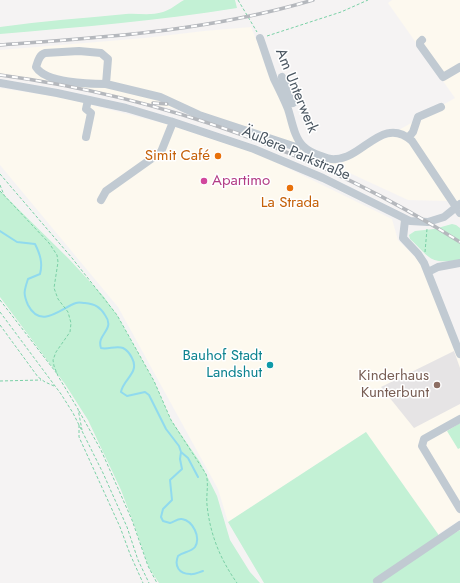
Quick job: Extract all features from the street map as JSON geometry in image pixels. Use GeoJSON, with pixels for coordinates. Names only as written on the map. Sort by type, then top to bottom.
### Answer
{"type":"FeatureCollection","features":[{"type":"Feature","properties":{"kind":"street","name":"Am Unterwerk"},"geometry":{"type":"LineString","coordinates":[[260,38],[281,77],[288,109],[295,131],[302,145],[317,155],[336,159],[350,155],[384,134],[397,134],[408,138]]}},
{"type":"Feature","properties":{"kind":"street"},"geometry":{"type":"LineString","coordinates":[[422,40],[420,45],[443,77],[460,67]]}},
{"type":"Feature","properties":{"kind":"street"},"geometry":{"type":"LineString","coordinates":[[106,84],[108,59],[101,53],[79,51],[42,54],[36,67],[39,72],[49,77],[90,84],[106,84],[160,97],[199,115],[296,147],[302,145]]}},
{"type":"Feature","properties":{"kind":"street"},"geometry":{"type":"LineString","coordinates":[[281,77],[293,103]]}},
{"type":"Feature","properties":{"kind":"street","name":"Äußere Parkstraße"},"geometry":{"type":"LineString","coordinates":[[0,83],[57,93],[126,108],[173,122],[270,155],[323,178],[405,220]]}},
{"type":"Feature","properties":{"kind":"street"},"geometry":{"type":"LineString","coordinates":[[86,137],[91,113],[86,109],[88,100]]}},
{"type":"Feature","properties":{"kind":"street"},"geometry":{"type":"LineString","coordinates":[[441,107],[418,117],[413,132],[408,138],[420,152],[459,208],[444,217],[428,222],[405,220],[404,238],[424,263],[460,354]]}},
{"type":"Feature","properties":{"kind":"street"},"geometry":{"type":"LineString","coordinates":[[101,200],[106,191],[161,152],[173,122]]}},
{"type":"Feature","properties":{"kind":"street"},"geometry":{"type":"LineString","coordinates":[[428,272],[460,263]]}},
{"type":"Feature","properties":{"kind":"street"},"geometry":{"type":"LineString","coordinates":[[460,420],[424,439],[422,446],[460,509]]}},
{"type":"Feature","properties":{"kind":"street"},"geometry":{"type":"LineString","coordinates":[[377,580],[460,525]]}},
{"type":"Feature","properties":{"kind":"path"},"geometry":{"type":"LineString","coordinates":[[238,0],[260,38],[341,12],[368,0]]}},
{"type":"Feature","properties":{"kind":"path"},"geometry":{"type":"LineString","coordinates":[[0,174],[117,315],[154,380],[171,420],[206,474],[208,481],[206,494],[208,515],[216,546],[237,583]]}},
{"type":"Feature","properties":{"kind":"path"},"geometry":{"type":"LineString","coordinates":[[0,185],[4,192],[4,196]]}},
{"type":"Feature","properties":{"kind":"path"},"geometry":{"type":"LineString","coordinates":[[0,191],[49,243],[56,255],[58,262],[54,288],[58,299],[68,312],[71,323],[70,332],[56,352],[53,360],[58,376]]}},
{"type":"Feature","properties":{"kind":"path"},"geometry":{"type":"LineString","coordinates":[[424,263],[428,222]]}},
{"type":"Feature","properties":{"kind":"path"},"geometry":{"type":"LineString","coordinates":[[0,300],[58,376],[82,414],[101,450],[132,520],[148,566],[157,583]]}},
{"type":"Feature","properties":{"kind":"path"},"geometry":{"type":"LineString","coordinates":[[0,312],[61,394],[79,424],[106,479],[127,527],[138,560],[149,583]]}},
{"type":"Feature","properties":{"kind":"path"},"geometry":{"type":"LineString","coordinates":[[0,325],[41,380],[55,387]]}},
{"type":"Feature","properties":{"kind":"path"},"geometry":{"type":"LineString","coordinates":[[0,381],[41,380]]}},
{"type":"Feature","properties":{"kind":"path"},"geometry":{"type":"LineString","coordinates":[[78,409],[83,432]]}},
{"type":"Feature","properties":{"kind":"path"},"geometry":{"type":"LineString","coordinates":[[79,424],[79,437],[120,527],[143,583]]}},
{"type":"Feature","properties":{"kind":"shaded area"},"geometry":{"type":"Polygon","coordinates":[[[392,0],[460,0],[460,219],[447,201],[408,200],[300,150],[185,111],[0,74],[0,50],[145,38],[251,27],[301,148],[341,163],[455,98],[388,3],[392,0]]]}},
{"type":"Feature","properties":{"kind":"shaded area"},"geometry":{"type":"Polygon","coordinates":[[[0,88],[64,98],[166,124],[261,155],[392,219],[398,240],[422,264],[460,360],[460,520],[438,534],[366,432],[228,522],[218,489],[118,307],[0,165],[0,88]]]}},
{"type":"Feature","properties":{"kind":"shaded area"},"geometry":{"type":"Polygon","coordinates":[[[454,351],[460,368],[460,404],[414,428],[381,387],[454,351]]]}},
{"type":"Feature","properties":{"kind":"green space"},"geometry":{"type":"Polygon","coordinates":[[[184,0],[235,0],[237,8],[149,20],[0,34],[0,27],[126,14],[158,13],[168,10],[184,0]]]}},
{"type":"Feature","properties":{"kind":"green space"},"geometry":{"type":"Polygon","coordinates":[[[0,191],[69,259],[104,297],[117,315],[154,381],[171,420],[200,462],[217,496],[230,540],[250,572],[260,583],[159,583],[149,568],[121,490],[88,420],[65,384],[0,297],[0,191]]]}},
{"type":"Feature","properties":{"kind":"green space"},"geometry":{"type":"Polygon","coordinates":[[[452,224],[460,228],[460,260],[442,261],[431,258],[410,239],[409,235],[415,231],[434,229],[452,224]]]}},
{"type":"Feature","properties":{"kind":"green space"},"geometry":{"type":"Polygon","coordinates":[[[460,423],[460,448],[458,449],[447,431],[460,423]]]}},
{"type":"Feature","properties":{"kind":"green space"},"geometry":{"type":"Polygon","coordinates":[[[366,432],[438,534],[440,541],[460,530],[460,583],[264,583],[228,522],[366,432]]]}},
{"type":"Feature","properties":{"kind":"waterway"},"geometry":{"type":"LineString","coordinates":[[0,231],[17,242],[35,244],[38,251],[41,262],[40,274],[28,279],[25,292],[25,298],[33,312],[39,316],[45,317],[77,303],[89,303],[97,306],[108,320],[107,328],[101,339],[101,348],[120,347],[126,350],[131,357],[134,363],[133,372],[122,387],[121,392],[127,396],[145,392],[149,395],[166,429],[179,446],[181,452],[180,459],[182,469],[170,480],[172,500],[163,509],[161,517],[163,521],[170,523],[179,519],[186,520],[195,530],[197,543],[193,549],[178,556],[178,569],[186,574],[193,574],[203,571]]}},
{"type":"Feature","properties":{"kind":"waterway"},"geometry":{"type":"LineString","coordinates":[[181,452],[188,458],[198,477]]}},
{"type":"Feature","properties":{"kind":"railway"},"geometry":{"type":"LineString","coordinates":[[0,45],[79,39],[196,26],[274,11],[313,0]]}},
{"type":"Feature","properties":{"kind":"railway"},"geometry":{"type":"LineString","coordinates":[[0,75],[61,85],[121,98],[181,114],[239,134],[296,156],[352,182],[407,210],[460,242]]}},
{"type":"Feature","properties":{"kind":"railway"},"geometry":{"type":"LineString","coordinates":[[153,103],[167,104]]}},
{"type":"Feature","properties":{"kind":"place","name":"Simit Café"},"geometry":{"type":"Point","coordinates":[218,156]}},
{"type":"Feature","properties":{"kind":"place","name":"Apartimo"},"geometry":{"type":"Point","coordinates":[204,181]}},
{"type":"Feature","properties":{"kind":"place","name":"La Strada"},"geometry":{"type":"Point","coordinates":[290,188]}},
{"type":"Feature","properties":{"kind":"place","name":"Bauhof Stadt Landshut"},"geometry":{"type":"Point","coordinates":[270,365]}},
{"type":"Feature","properties":{"kind":"place","name":"Kinderhaus Kunterbunt"},"geometry":{"type":"Point","coordinates":[437,385]}}]}
